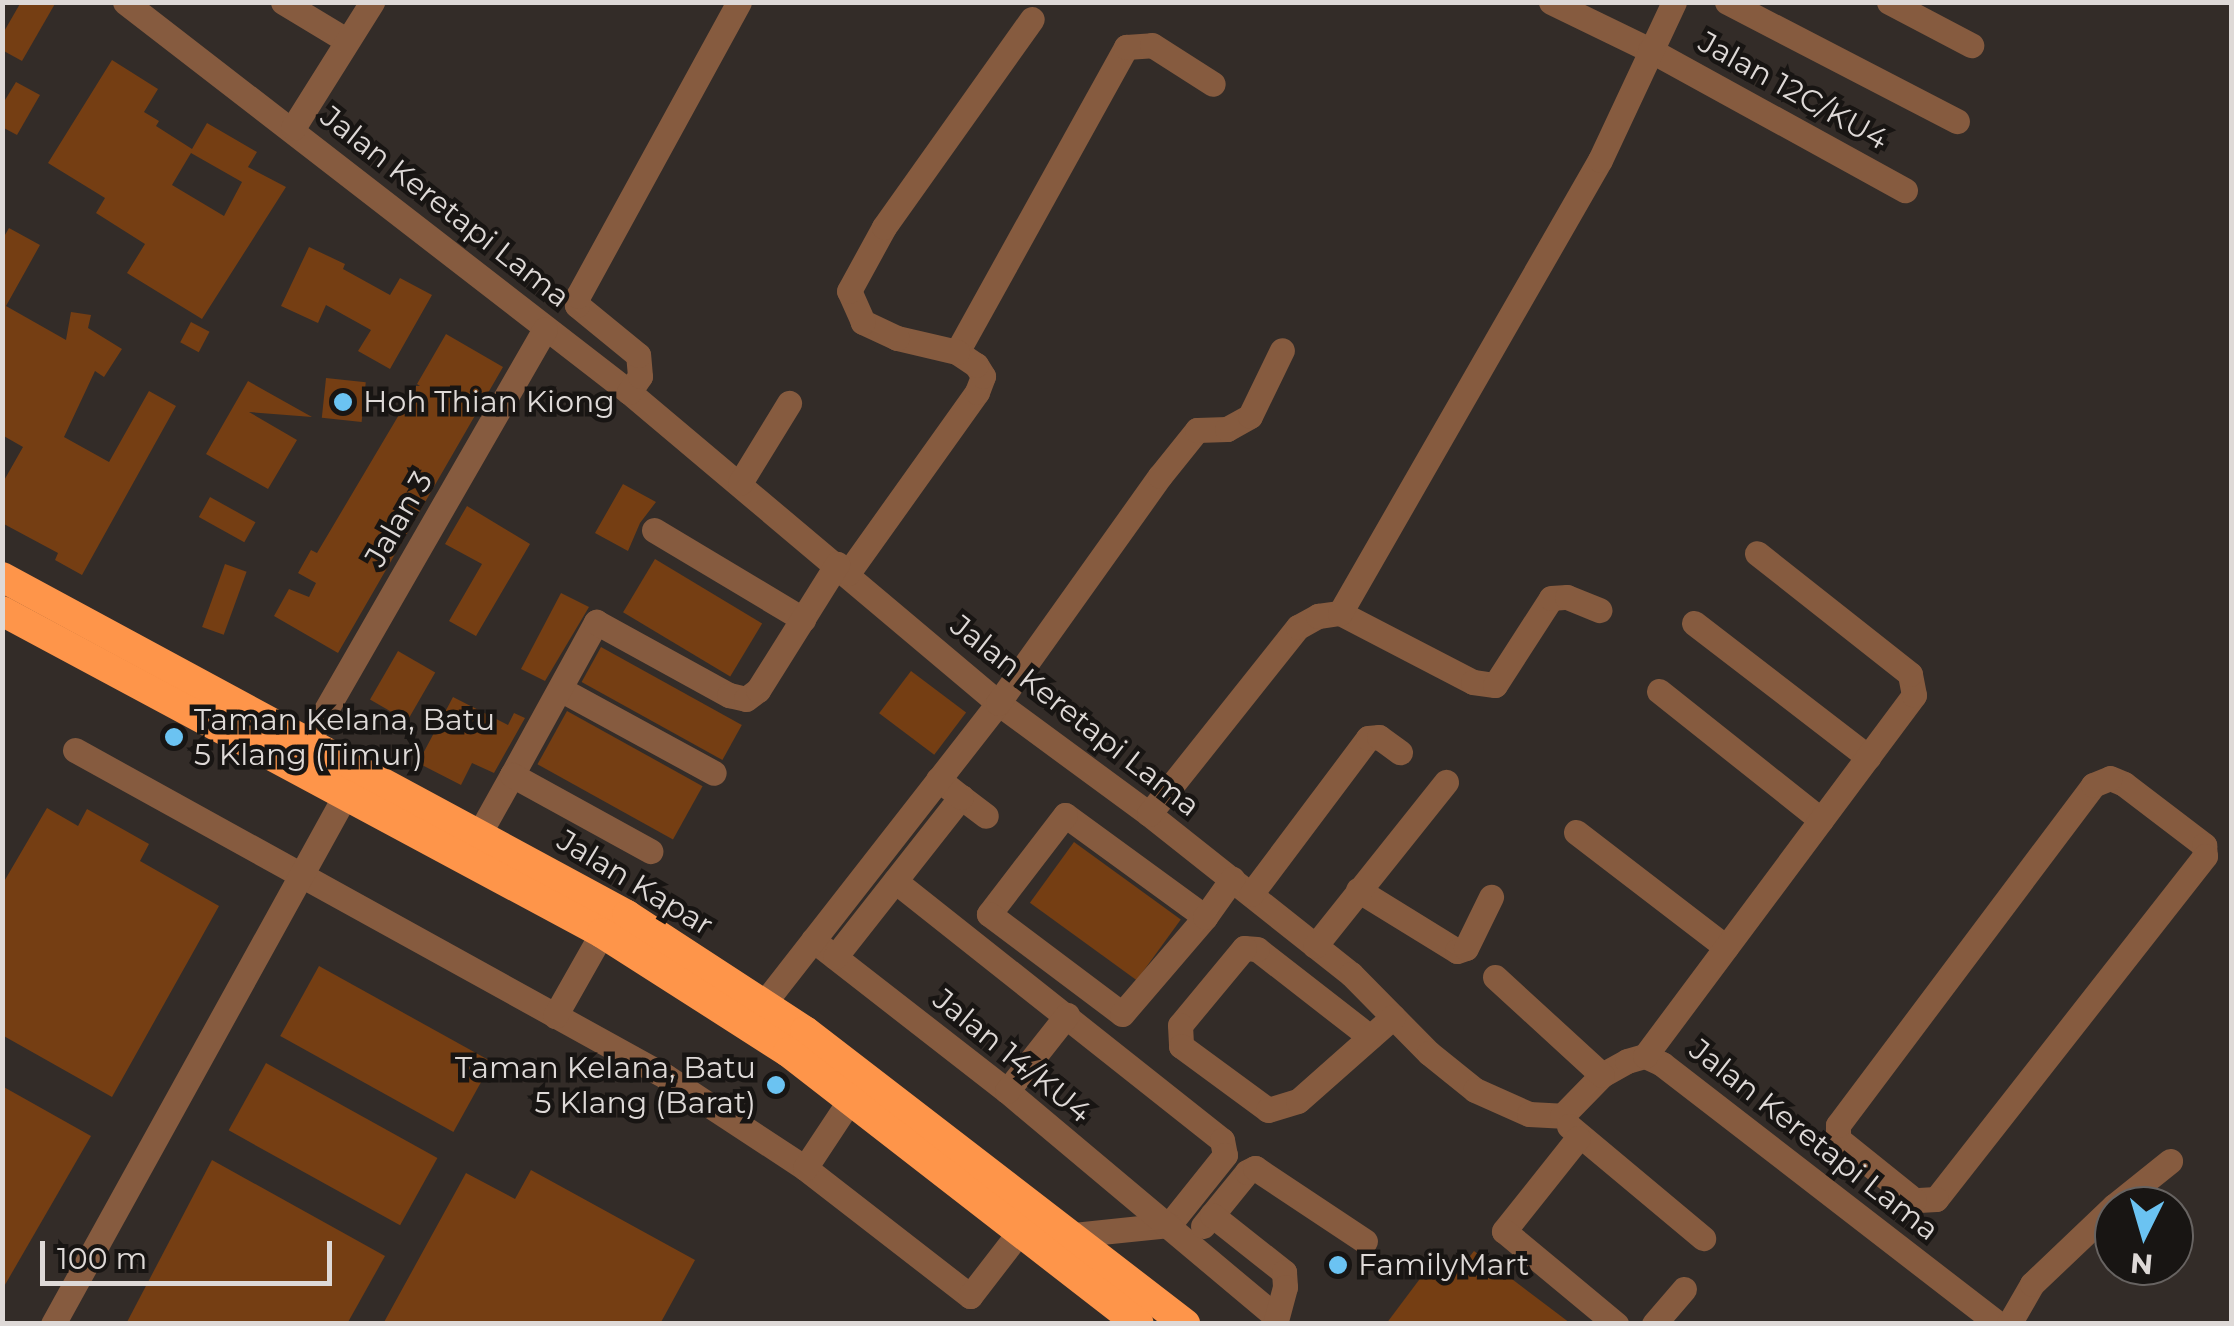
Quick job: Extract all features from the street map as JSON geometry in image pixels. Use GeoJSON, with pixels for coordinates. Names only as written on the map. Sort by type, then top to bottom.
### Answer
{"type":"FeatureCollection","features":[{"type":"Feature","properties":{"kind":"highway","name":"Jalan Kapar"},"geometry":{"type":"LineString","coordinates":[[2,577],[627,914],[764,1003],[1185,1324]]}},
{"type":"Feature","properties":{"kind":"highway","name":"Jalan Kapar"},"geometry":{"type":"LineString","coordinates":[[2,611],[347,792],[602,933],[788,1052],[1139,1324]]}},
{"type":"Feature","properties":{"kind":"street","name":"Jalan Keretapi Lama"},"geometry":{"type":"LineString","coordinates":[[125,2],[294,128],[629,392],[998,703],[1242,886],[1475,1090],[1530,1114],[1562,1116],[1602,1075],[1644,1056],[1662,1064],[1999,1324]]}},
{"type":"Feature","properties":{"kind":"street"},"geometry":{"type":"LineString","coordinates":[[283,2],[346,40]]}},
{"type":"Feature","properties":{"kind":"street"},"geometry":{"type":"LineString","coordinates":[[294,128],[372,2]]}},
{"type":"Feature","properties":{"kind":"street","name":"Jalan 3"},"geometry":{"type":"LineString","coordinates":[[308,741],[550,333],[577,305],[739,2]]}},
{"type":"Feature","properties":{"kind":"street","name":"Jalan 12C/KU4"},"geometry":{"type":"LineString","coordinates":[[1551,2],[1650,50],[1905,190]]}},
{"type":"Feature","properties":{"kind":"street"},"geometry":{"type":"LineString","coordinates":[[1340,614],[1590,176],[1674,2]]}},
{"type":"Feature","properties":{"kind":"street"},"geometry":{"type":"LineString","coordinates":[[1727,2],[1958,121]]}},
{"type":"Feature","properties":{"kind":"street"},"geometry":{"type":"LineString","coordinates":[[1889,2],[1970,45]]}},
{"type":"Feature","properties":{"kind":"street"},"geometry":{"type":"LineString","coordinates":[[480,834],[596,622],[729,695],[746,699],[758,690],[803,619],[978,392],[983,376],[976,364],[956,352],[896,338],[863,322],[848,291],[894,212],[1032,18]]}},
{"type":"Feature","properties":{"kind":"street"},"geometry":{"type":"LineString","coordinates":[[956,352],[1126,47],[1152,45],[1213,84]]}},
{"type":"Feature","properties":{"kind":"street"},"geometry":{"type":"LineString","coordinates":[[577,305],[638,355],[640,376],[629,392]]}},
{"type":"Feature","properties":{"kind":"street"},"geometry":{"type":"LineString","coordinates":[[764,1003],[998,703],[1085,577],[1197,430],[1227,428],[1250,416],[1282,350]]}},
{"type":"Feature","properties":{"kind":"street"},"geometry":{"type":"LineString","coordinates":[[740,483],[788,403]]}},
{"type":"Feature","properties":{"kind":"street"},"geometry":{"type":"LineString","coordinates":[[654,530],[803,619]]}},
{"type":"Feature","properties":{"kind":"street"},"geometry":{"type":"LineString","coordinates":[[1644,1056],[1914,695],[1910,674],[1756,553]]}},
{"type":"Feature","properties":{"kind":"street"},"geometry":{"type":"LineString","coordinates":[[1149,814],[1298,626],[1318,616],[1340,614],[1474,682],[1495,685],[1551,598],[1567,597],[1598,610]]}},
{"type":"Feature","properties":{"kind":"street"},"geometry":{"type":"LineString","coordinates":[[1694,623],[1868,757]]}},
{"type":"Feature","properties":{"kind":"street"},"geometry":{"type":"LineString","coordinates":[[560,689],[714,773]]}},
{"type":"Feature","properties":{"kind":"street"},"geometry":{"type":"LineString","coordinates":[[1659,692],[1821,820]]}},
{"type":"Feature","properties":{"kind":"street"},"geometry":{"type":"LineString","coordinates":[[1204,917],[1066,815],[989,914],[1122,1014],[1204,917],[1242,886],[1368,738],[1378,736],[1400,752]]}},
{"type":"Feature","properties":{"kind":"street"},"geometry":{"type":"LineString","coordinates":[[75,750],[665,1076],[805,1168],[970,1296],[1021,1230]]}},
{"type":"Feature","properties":{"kind":"street"},"geometry":{"type":"LineString","coordinates":[[512,775],[650,850]]}},
{"type":"Feature","properties":{"kind":"street"},"geometry":{"type":"LineString","coordinates":[[2110,778],[2124,784],[2204,846],[2205,856],[1936,1199],[1914,1200],[1838,1140],[1838,1125],[2093,785],[2110,778]]}},
{"type":"Feature","properties":{"kind":"street"},"geometry":{"type":"LineString","coordinates":[[938,779],[986,816]]}},
{"type":"Feature","properties":{"kind":"street"},"geometry":{"type":"LineString","coordinates":[[1315,946],[1446,782]]}},
{"type":"Feature","properties":{"kind":"street"},"geometry":{"type":"LineString","coordinates":[[54,1324],[347,792]]}},
{"type":"Feature","properties":{"kind":"street"},"geometry":{"type":"LineString","coordinates":[[835,958],[961,797]]}},
{"type":"Feature","properties":{"kind":"street"},"geometry":{"type":"LineString","coordinates":[[1576,832],[1726,947]]}},
{"type":"Feature","properties":{"kind":"street"},"geometry":{"type":"LineString","coordinates":[[895,882],[1222,1140],[1225,1156],[1169,1225],[1072,1235]]}},
{"type":"Feature","properties":{"kind":"street"},"geometry":{"type":"LineString","coordinates":[[1358,890],[1457,950],[1466,948],[1491,897]]}},
{"type":"Feature","properties":{"kind":"street"},"geometry":{"type":"LineString","coordinates":[[555,1016],[602,933]]}},
{"type":"Feature","properties":{"kind":"street","name":"Jalan 14/KU4"},"geometry":{"type":"LineString","coordinates":[[812,940],[1008,1091],[1190,1241],[1275,1320]]}},
{"type":"Feature","properties":{"kind":"street"},"geometry":{"type":"LineString","coordinates":[[1370,1037],[1258,949],[1244,948],[1180,1025],[1180,1046],[1268,1110],[1298,1101],[1393,1017]]}},
{"type":"Feature","properties":{"kind":"street"},"geometry":{"type":"LineString","coordinates":[[1495,977],[1602,1075]]}},
{"type":"Feature","properties":{"kind":"street"},"geometry":{"type":"LineString","coordinates":[[1008,1091],[1067,1015]]}},
{"type":"Feature","properties":{"kind":"street"},"geometry":{"type":"LineString","coordinates":[[805,1168],[850,1100]]}},
{"type":"Feature","properties":{"kind":"street"},"geometry":{"type":"LineString","coordinates":[[1562,1116],[1578,1138],[1703,1238]]}},
{"type":"Feature","properties":{"kind":"street"},"geometry":{"type":"LineString","coordinates":[[1578,1138],[1504,1230],[1616,1324]]}},
{"type":"Feature","properties":{"kind":"street"},"geometry":{"type":"LineString","coordinates":[[2139,1186],[2170,1161]]}},
{"type":"Feature","properties":{"kind":"street"},"geometry":{"type":"LineString","coordinates":[[1190,1241],[1247,1172],[1255,1168],[1365,1241]]}},
{"type":"Feature","properties":{"kind":"street"},"geometry":{"type":"LineString","coordinates":[[1889,1238],[1914,1200]]}},
{"type":"Feature","properties":{"kind":"street"},"geometry":{"type":"LineString","coordinates":[[1212,1216],[1284,1272],[1286,1287],[1275,1320]]}},
{"type":"Feature","properties":{"kind":"street"},"geometry":{"type":"LineString","coordinates":[[2010,1324],[2032,1284],[2094,1225]]}},
{"type":"Feature","properties":{"kind":"street"},"geometry":{"type":"LineString","coordinates":[[1654,1324],[1684,1289]]}},
{"type":"Feature","properties":{"kind":"building"},"geometry":{"type":"Polygon","coordinates":[[[21,2],[56,2],[22,61],[2,50],[2,35],[21,2]]]}},
{"type":"Feature","properties":{"kind":"building"},"geometry":{"type":"Polygon","coordinates":[[[112,60],[158,89],[144,112],[159,121],[156,126],[192,149],[207,123],[257,152],[248,167],[286,187],[202,319],[127,273],[145,244],[96,213],[105,198],[48,163],[112,60]],[[191,153],[172,185],[224,216],[242,182],[191,153]]]}},
{"type":"Feature","properties":{"kind":"building"},"geometry":{"type":"Polygon","coordinates":[[[16,82],[40,95],[17,135],[2,127],[2,105],[16,82]]]}},
{"type":"Feature","properties":{"kind":"building"},"geometry":{"type":"Polygon","coordinates":[[[9,228],[40,245],[6,306],[66,340],[71,312],[91,315],[88,328],[122,349],[104,377],[95,371],[64,437],[109,462],[149,391],[176,406],[82,575],[55,560],[58,553],[2,523],[2,484],[23,447],[2,435],[2,240],[9,228]]]}},
{"type":"Feature","properties":{"kind":"building"},"geometry":{"type":"Polygon","coordinates":[[[309,247],[345,264],[343,269],[390,295],[400,278],[432,295],[390,369],[358,351],[371,330],[326,305],[318,323],[281,306],[309,247]]]}},
{"type":"Feature","properties":{"kind":"building"},"geometry":{"type":"Polygon","coordinates":[[[191,322],[210,332],[199,352],[180,342],[191,322]]]}},
{"type":"Feature","properties":{"kind":"building"},"geometry":{"type":"Polygon","coordinates":[[[446,334],[503,367],[338,653],[274,616],[289,589],[309,597],[316,583],[298,573],[311,550],[317,553],[416,386],[420,386],[417,384],[446,334]]]}},
{"type":"Feature","properties":{"kind":"building"},"geometry":{"type":"Polygon","coordinates":[[[326,378],[366,382],[362,422],[322,418],[326,378]]]}},
{"type":"Feature","properties":{"kind":"building"},"geometry":{"type":"Polygon","coordinates":[[[248,381],[312,417],[249,412],[297,440],[268,489],[206,454],[248,381]]]}},
{"type":"Feature","properties":{"kind":"building"},"geometry":{"type":"Polygon","coordinates":[[[623,484],[656,502],[640,523],[628,551],[595,533],[623,484]]]}},
{"type":"Feature","properties":{"kind":"building"},"geometry":{"type":"Polygon","coordinates":[[[210,497],[255,522],[244,542],[199,517],[210,497]]]}},
{"type":"Feature","properties":{"kind":"building"},"geometry":{"type":"Polygon","coordinates":[[[467,506],[530,544],[476,636],[449,621],[482,564],[445,544],[467,506]]]}},
{"type":"Feature","properties":{"kind":"building"},"geometry":{"type":"Polygon","coordinates":[[[655,559],[762,623],[730,677],[623,612],[655,559]]]}},
{"type":"Feature","properties":{"kind":"building"},"geometry":{"type":"Polygon","coordinates":[[[225,564],[247,572],[224,635],[202,627],[225,564]]]}},
{"type":"Feature","properties":{"kind":"building"},"geometry":{"type":"Polygon","coordinates":[[[561,593],[589,607],[545,681],[521,669],[561,593]]]}},
{"type":"Feature","properties":{"kind":"building"},"geometry":{"type":"Polygon","coordinates":[[[601,647],[742,725],[722,760],[582,682],[601,647]]]}},
{"type":"Feature","properties":{"kind":"building"},"geometry":{"type":"Polygon","coordinates":[[[398,651],[435,672],[407,721],[370,699],[398,651]]]}},
{"type":"Feature","properties":{"kind":"building"},"geometry":{"type":"Polygon","coordinates":[[[911,671],[966,713],[934,755],[879,713],[911,671]]]}},
{"type":"Feature","properties":{"kind":"building"},"geometry":{"type":"Polygon","coordinates":[[[453,697],[508,725],[514,713],[525,718],[494,773],[472,763],[461,785],[418,763],[453,697]]]}},
{"type":"Feature","properties":{"kind":"building"},"geometry":{"type":"Polygon","coordinates":[[[567,711],[703,786],[673,839],[537,764],[567,711]]]}},
{"type":"Feature","properties":{"kind":"building"},"geometry":{"type":"Polygon","coordinates":[[[47,808],[78,826],[87,809],[149,844],[140,861],[219,906],[112,1097],[2,1035],[2,885],[47,808]]]}},
{"type":"Feature","properties":{"kind":"building"},"geometry":{"type":"Polygon","coordinates":[[[1074,842],[1181,920],[1137,980],[1030,903],[1074,842]]]}},
{"type":"Feature","properties":{"kind":"building"},"geometry":{"type":"Polygon","coordinates":[[[319,966],[492,1062],[453,1132],[280,1036],[319,966]]]}},
{"type":"Feature","properties":{"kind":"building"},"geometry":{"type":"Polygon","coordinates":[[[266,1063],[437,1158],[400,1225],[229,1130],[266,1063]]]}},
{"type":"Feature","properties":{"kind":"building"},"geometry":{"type":"Polygon","coordinates":[[[2,1086],[91,1136],[2,1290],[2,1086]]]}},
{"type":"Feature","properties":{"kind":"building"},"geometry":{"type":"Polygon","coordinates":[[[212,1160],[385,1256],[347,1324],[126,1324],[212,1160]]]}},
{"type":"Feature","properties":{"kind":"building"},"geometry":{"type":"Polygon","coordinates":[[[531,1170],[695,1260],[660,1324],[383,1324],[466,1173],[515,1199],[531,1170]]]}},
{"type":"Feature","properties":{"kind":"building"},"geometry":{"type":"Polygon","coordinates":[[[1474,1251],[1570,1323],[1386,1324],[1428,1268],[1448,1284],[1474,1251]]]}},
{"type":"Feature","properties":{"kind":"place","name":"Hoh Thian Kiong"},"geometry":{"type":"Point","coordinates":[343,402]}},
{"type":"Feature","properties":{"kind":"place","name":"Taman Kelana, Batu 5 Klang (Timur)"},"geometry":{"type":"Point","coordinates":[174,737]}},
{"type":"Feature","properties":{"kind":"place","name":"Taman Kelana, Batu 5 Klang (Barat)"},"geometry":{"type":"Point","coordinates":[776,1085]}},
{"type":"Feature","properties":{"kind":"place","name":"FamilyMart"},"geometry":{"type":"Point","coordinates":[1338,1265]}}]}
